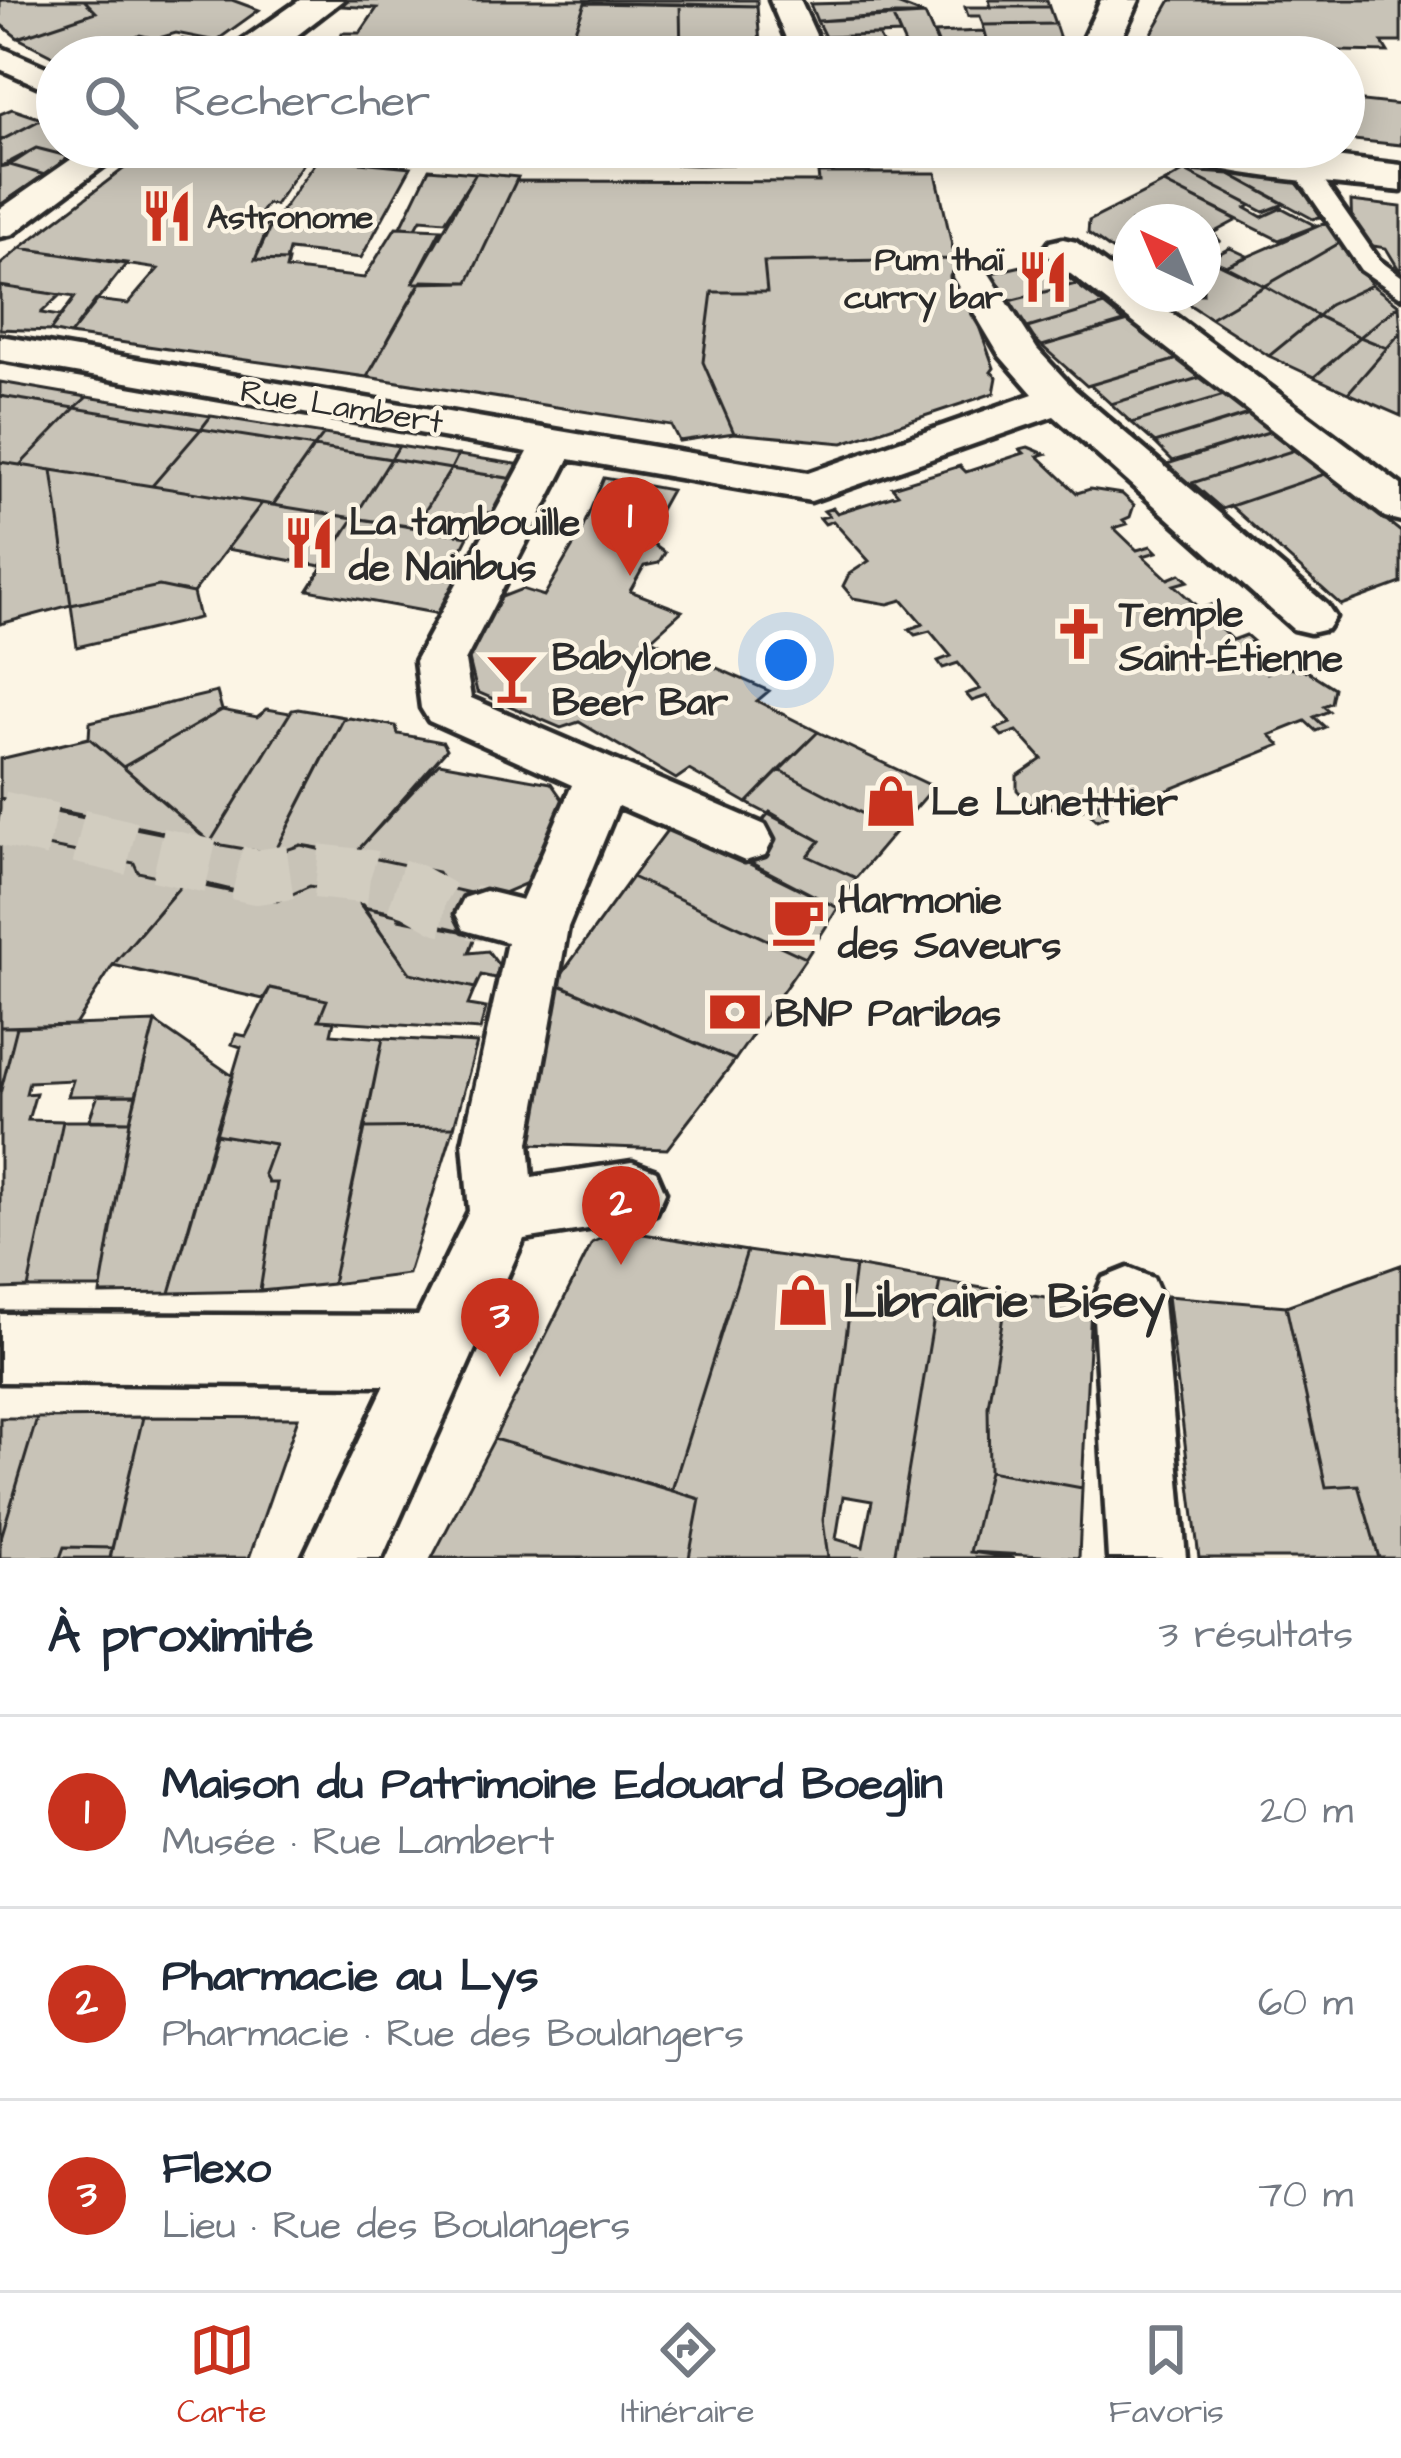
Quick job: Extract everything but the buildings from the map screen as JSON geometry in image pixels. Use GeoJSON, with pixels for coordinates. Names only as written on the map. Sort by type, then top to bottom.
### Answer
{"type":"FeatureCollection","features":[{"type":"Feature","properties":{"kind":"street"},"geometry":{"type":"LineString","coordinates":[[273,36],[324,0]]}},
{"type":"Feature","properties":{"kind":"street"},"geometry":{"type":"LineString","coordinates":[[785,0],[801,36]]}},
{"type":"Feature","properties":{"kind":"street"},"geometry":{"type":"LineString","coordinates":[[1103,36],[1120,0]]}},
{"type":"Feature","properties":{"kind":"street"},"geometry":{"type":"LineString","coordinates":[[0,57],[36,75]]}},
{"type":"Feature","properties":{"kind":"street"},"geometry":{"type":"LineString","coordinates":[[16,98],[36,90]]}},
{"type":"Feature","properties":{"kind":"street"},"geometry":{"type":"LineString","coordinates":[[0,226],[82,168]]}},
{"type":"Feature","properties":{"kind":"street"},"geometry":{"type":"LineString","coordinates":[[1319,168],[1401,178]]}},
{"type":"Feature","properties":{"kind":"street"},"geometry":{"type":"LineString","coordinates":[[1064,250],[1401,507]]}},
{"type":"Feature","properties":{"kind":"street"},"geometry":{"type":"LineString","coordinates":[[972,277],[1022,356],[1060,399],[1310,617]]}},
{"type":"Feature","properties":{"kind":"street","name":"Rue Lambert"},"geometry":{"type":"LineString","coordinates":[[0,348],[812,487],[1060,399]]}},
{"type":"Feature","properties":{"kind":"street"},"geometry":{"type":"LineString","coordinates":[[556,440],[440,661],[447,708],[746,840]]}},
{"type":"Feature","properties":{"kind":"street"},"geometry":{"type":"LineString","coordinates":[[342,1558],[503,1212],[496,1143],[512,921],[603,776]]}},
{"type":"Feature","properties":{"kind":"street"},"geometry":{"type":"LineString","coordinates":[[503,1212],[632,1192]]}},
{"type":"Feature","properties":{"kind":"street"},"geometry":{"type":"LineString","coordinates":[[1128,1300],[1147,1558]]}},
{"type":"Feature","properties":{"kind":"street"},"geometry":{"type":"LineString","coordinates":[[0,1348],[439,1351]]}},
{"type":"Feature","properties":{"kind":"lane"},"geometry":{"type":"LineString","coordinates":[[1304,168],[1349,239],[1370,265],[1401,289]]}},
{"type":"Feature","properties":{"kind":"tunnel"},"geometry":{"type":"LineString","coordinates":[[0,818],[256,877],[306,870],[370,877],[413,891],[443,908],[485,914]]}},
{"type":"Feature","properties":{"kind":"place","name":"Astronome"},"geometry":{"type":"Point","coordinates":[167,216]}},
{"type":"Feature","properties":{"kind":"place","name":"Pum thaï curry bar"},"geometry":{"type":"Point","coordinates":[1043,277]}},
{"type":"Feature","properties":{"kind":"place","name":"La tambouille de Nainbus"},"geometry":{"type":"Point","coordinates":[309,543]}},
{"type":"Feature","properties":{"kind":"place","name":"Maison du Patrimoine Edouard Boeglin"},"geometry":{"type":"Point","coordinates":[630,576]}},
{"type":"Feature","properties":{"kind":"place","name":"Temple Saint-Étienne"},"geometry":{"type":"Point","coordinates":[1079,634]}},
{"type":"Feature","properties":{"kind":"place","name":"Babylone Beer Bar"},"geometry":{"type":"Point","coordinates":[512,678]}},
{"type":"Feature","properties":{"kind":"place","name":"Le Lunetttier"},"geometry":{"type":"Point","coordinates":[891,801]}},
{"type":"Feature","properties":{"kind":"place","name":"Harmonie des Saveurs"},"geometry":{"type":"Point","coordinates":[798,921]}},
{"type":"Feature","properties":{"kind":"place","name":"BNP Paribas"},"geometry":{"type":"Point","coordinates":[735,1012]}},
{"type":"Feature","properties":{"kind":"place","name":"Pharmacie au Lys"},"geometry":{"type":"Point","coordinates":[621,1265]}},
{"type":"Feature","properties":{"kind":"place","name":"Librairie Bisey"},"geometry":{"type":"Point","coordinates":[803,1300]}},
{"type":"Feature","properties":{"kind":"place","name":"Flexo"},"geometry":{"type":"Point","coordinates":[500,1377]}}]}
